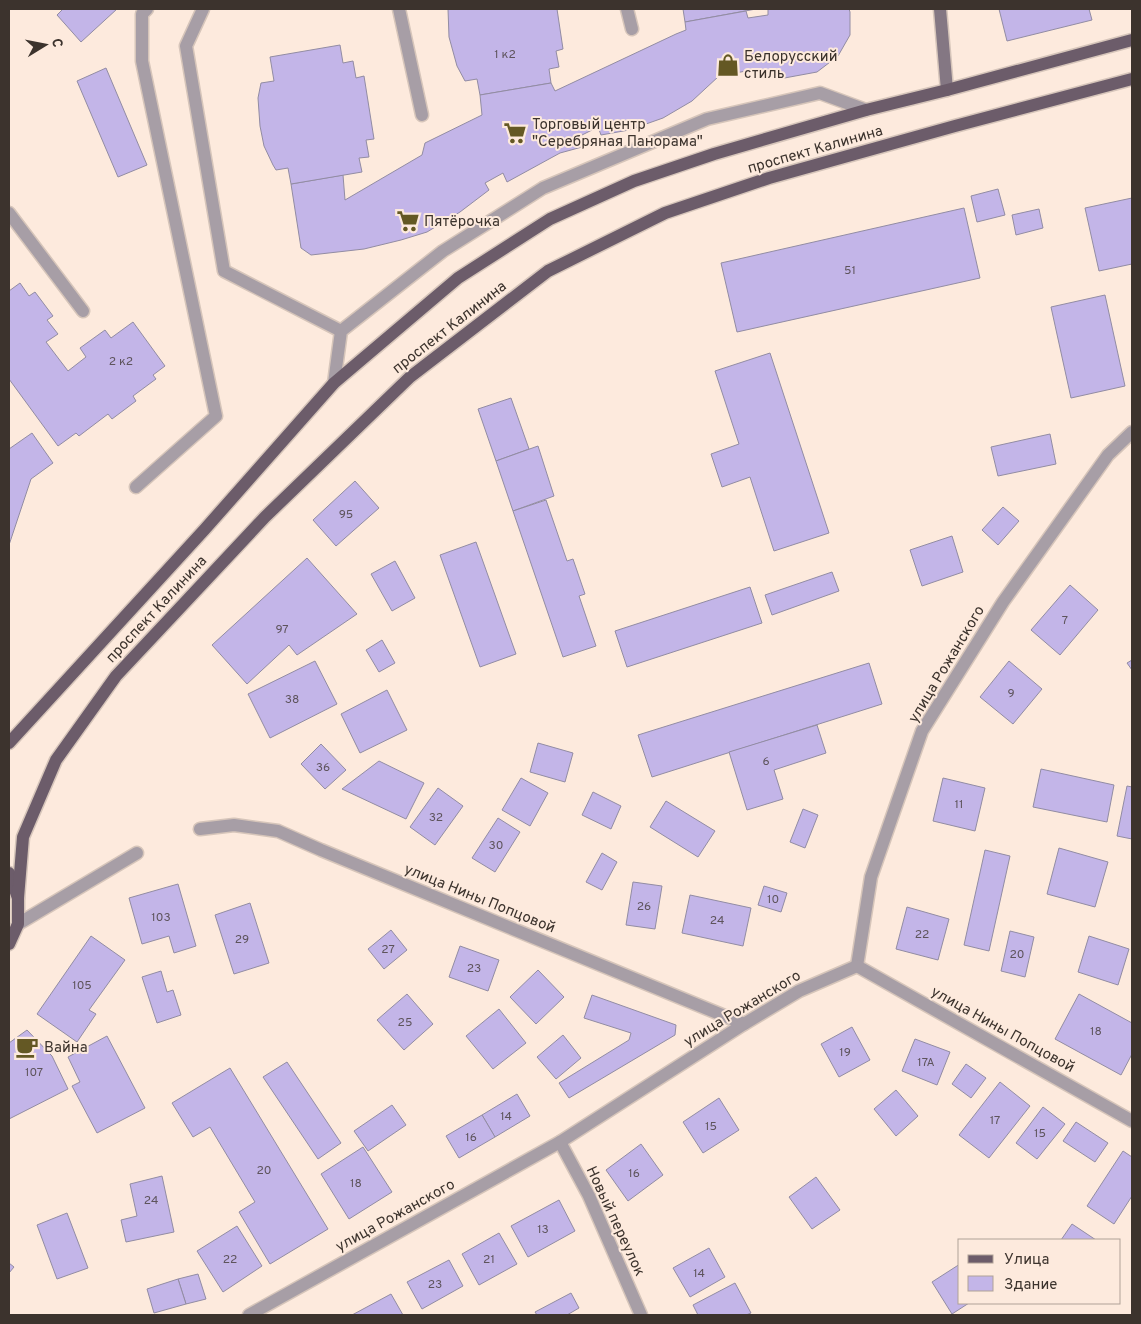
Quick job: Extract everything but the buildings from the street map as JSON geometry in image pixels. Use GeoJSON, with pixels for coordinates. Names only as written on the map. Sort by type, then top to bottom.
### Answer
{"type":"FeatureCollection","features":[{"type":"Feature","properties":{"kind":"main road"},"geometry":{"type":"LineString","coordinates":[[940,9],[947,90]]}},
{"type":"Feature","properties":{"kind":"main road","name":"проспект Калинина"},"geometry":{"type":"LineString","coordinates":[[9,743],[205,529],[334,383],[458,278],[550,219],[634,181],[714,154],[866,110],[1132,40]]}},
{"type":"Feature","properties":{"kind":"main road","name":"проспект Калинина"},"geometry":{"type":"LineString","coordinates":[[9,944],[18,924],[23,837],[56,760],[116,676],[265,517],[410,377],[548,271],[665,213],[769,178],[1132,79]]}},
{"type":"Feature","properties":{"kind":"main road","name":"проспект Калинина"},"geometry":{"type":"LineString","coordinates":[[9,873],[18,898]]}},
{"type":"Feature","properties":{"kind":"street"},"geometry":{"type":"LineString","coordinates":[[136,487],[216,416],[142,61],[142,14],[147,9]]}},
{"type":"Feature","properties":{"kind":"street"},"geometry":{"type":"LineString","coordinates":[[204,9],[186,46],[224,271],[341,331]]}},
{"type":"Feature","properties":{"kind":"street"},"geometry":{"type":"LineString","coordinates":[[399,9],[422,115]]}},
{"type":"Feature","properties":{"kind":"street"},"geometry":{"type":"LineString","coordinates":[[627,9],[632,29]]}},
{"type":"Feature","properties":{"kind":"street"},"geometry":{"type":"LineString","coordinates":[[334,383],[341,331],[442,251],[542,188],[707,119],[820,93],[866,110]]}},
{"type":"Feature","properties":{"kind":"street"},"geometry":{"type":"LineString","coordinates":[[9,213],[83,311]]}},
{"type":"Feature","properties":{"kind":"street","name":"улица Рожанского"},"geometry":{"type":"LineString","coordinates":[[248,1315],[560,1142],[799,991],[857,966],[871,877],[922,731],[1003,602],[1108,455],[1132,432]]}},
{"type":"Feature","properties":{"kind":"street","name":"улица Нины Попцовой"},"geometry":{"type":"LineString","coordinates":[[200,829],[234,825],[278,831],[744,1024]]}},
{"type":"Feature","properties":{"kind":"street"},"geometry":{"type":"LineString","coordinates":[[18,924],[137,853]]}},
{"type":"Feature","properties":{"kind":"street","name":"улица Нины Попцовой"},"geometry":{"type":"LineString","coordinates":[[857,966],[1132,1120]]}},
{"type":"Feature","properties":{"kind":"street","name":"Новый переулок"},"geometry":{"type":"LineString","coordinates":[[560,1142],[589,1196],[641,1315]]}},
{"type":"Feature","properties":{"kind":"place","name":"Белорусский стиль"},"geometry":{"type":"Point","coordinates":[728,65]}},
{"type":"Feature","properties":{"kind":"place","name":"Торговый центр \"Серебряная Панорама\""},"geometry":{"type":"Point","coordinates":[515,133]}},
{"type":"Feature","properties":{"kind":"place","name":"Пятёрочка"},"geometry":{"type":"Point","coordinates":[408,221]}},
{"type":"Feature","properties":{"kind":"place","name":"Вайна"},"geometry":{"type":"Point","coordinates":[27,1047]}}]}
